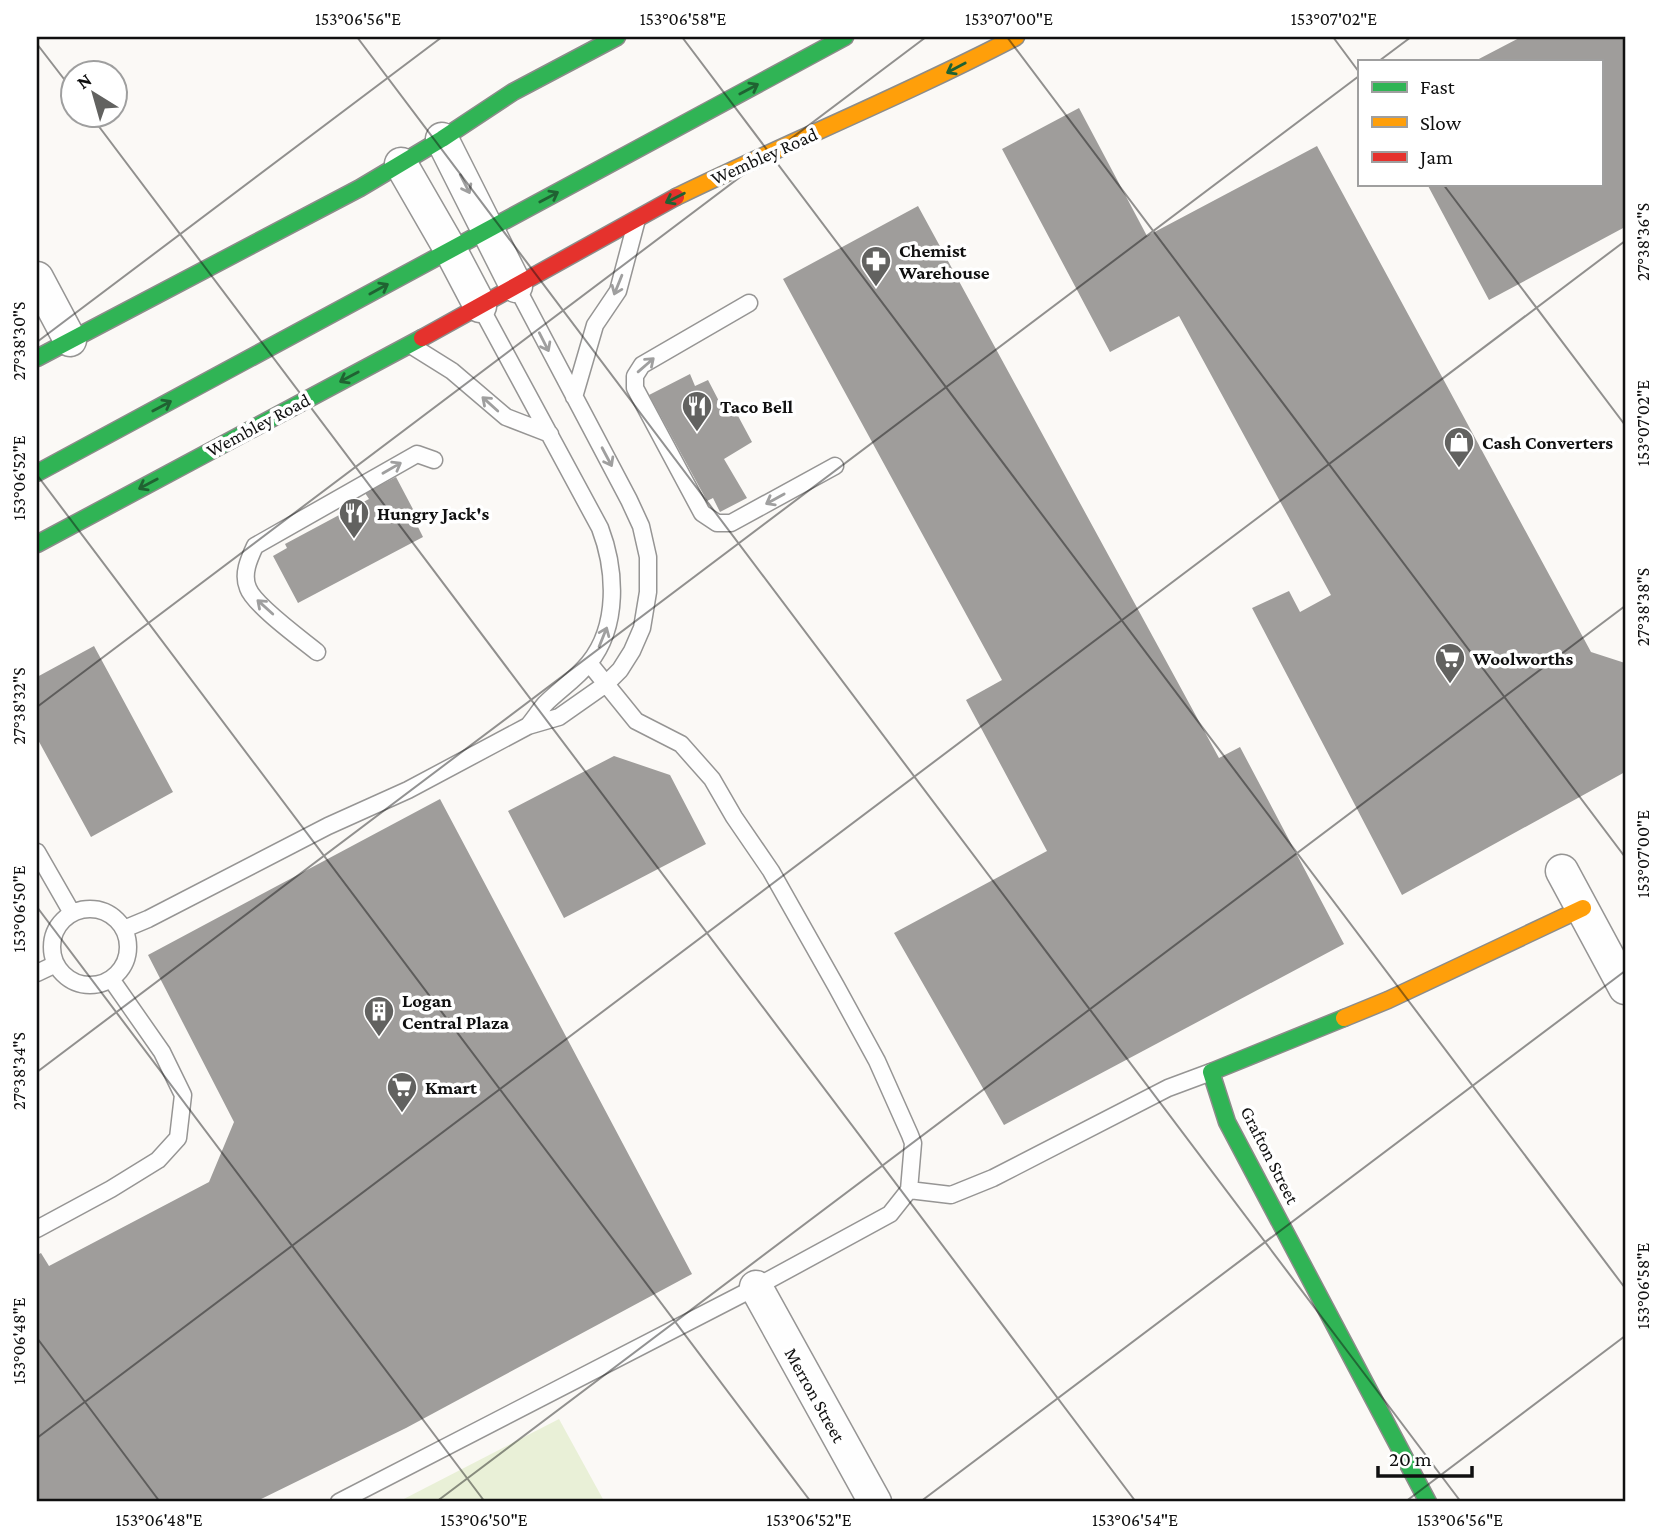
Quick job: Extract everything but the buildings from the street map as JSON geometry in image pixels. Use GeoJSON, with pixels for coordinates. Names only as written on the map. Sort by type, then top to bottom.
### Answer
{"type":"FeatureCollection","features":[{"type":"Feature","properties":{"kind":"main road"},"geometry":{"type":"LineString","coordinates":[[37,358],[401,164],[513,92],[617,37]]}},
{"type":"Feature","properties":{"kind":"main road"},"geometry":{"type":"LineString","coordinates":[[37,472],[845,37]]}},
{"type":"Feature","properties":{"kind":"main road","name":"Wembley Road"},"geometry":{"type":"LineString","coordinates":[[37,544],[409,345],[669,200],[938,78],[1016,37]]}},
{"type":"Feature","properties":{"kind":"main road"},"geometry":{"type":"LineString","coordinates":[[1211,1072],[1388,1000],[1583,908]]}},
{"type":"Feature","properties":{"kind":"main road","name":"Grafton Street"},"geometry":{"type":"LineString","coordinates":[[1211,1072],[1227,1122],[1428,1502]]}},
{"type":"Feature","properties":{"kind":"street"},"geometry":{"type":"LineString","coordinates":[[442,139],[516,286]]}},
{"type":"Feature","properties":{"kind":"street"},"geometry":{"type":"LineString","coordinates":[[401,164],[480,306]]}},
{"type":"Feature","properties":{"kind":"street"},"geometry":{"type":"LineString","coordinates":[[37,278],[70,340]]}},
{"type":"Feature","properties":{"kind":"street"},"geometry":{"type":"LineString","coordinates":[[1562,871],[1625,988]]}},
{"type":"Feature","properties":{"kind":"street","name":"Merron Street"},"geometry":{"type":"LineString","coordinates":[[756,1287],[875,1502]]}},
{"type":"Feature","properties":{"kind":"lane"},"geometry":{"type":"LineString","coordinates":[[574,397],[595,325],[618,291],[637,220]]}},
{"type":"Feature","properties":{"kind":"lane"},"geometry":{"type":"LineString","coordinates":[[124,929],[327,826],[408,790],[528,726],[559,717],[606,684],[620,670],[632,651],[642,628],[648,592],[648,556],[641,526],[516,286]]}},
{"type":"Feature","properties":{"kind":"lane"},"geometry":{"type":"LineString","coordinates":[[750,303],[642,365],[635,376],[635,388],[702,513],[717,523],[731,523],[835,466]]}},
{"type":"Feature","properties":{"kind":"lane"},"geometry":{"type":"LineString","coordinates":[[480,306],[585,498],[608,550],[612,577],[610,617],[604,637],[589,663],[546,704],[528,726]]}},
{"type":"Feature","properties":{"kind":"lane"},"geometry":{"type":"LineString","coordinates":[[409,345],[452,371],[506,417],[550,434]]}},
{"type":"Feature","properties":{"kind":"lane"},"geometry":{"type":"LineString","coordinates":[[317,652],[258,602],[248,588],[246,568],[255,546],[417,454],[434,460]]}},
{"type":"Feature","properties":{"kind":"lane"},"geometry":{"type":"LineString","coordinates":[[339,1502],[756,1287],[890,1214],[909,1189],[913,1143],[910,1135],[877,1061],[771,871],[712,779],[698,762],[681,744],[636,721],[589,663]]}},
{"type":"Feature","properties":{"kind":"lane"},"geometry":{"type":"LineString","coordinates":[[37,852],[72,913]]}},
{"type":"Feature","properties":{"kind":"lane"},"geometry":{"type":"LineString","coordinates":[[84,909],[107,912],[117,919],[124,929],[128,951],[120,971],[111,979],[86,985],[63,974],[56,964],[52,953],[56,930],[72,913],[84,909]]}},
{"type":"Feature","properties":{"kind":"lane"},"geometry":{"type":"LineString","coordinates":[[37,973],[56,964]]}},
{"type":"Feature","properties":{"kind":"lane"},"geometry":{"type":"LineString","coordinates":[[37,1228],[111,1189],[158,1160],[178,1138],[183,1095],[162,1052],[111,979]]}},
{"type":"Feature","properties":{"kind":"lane"},"geometry":{"type":"LineString","coordinates":[[909,1189],[951,1195],[993,1178],[1167,1088],[1211,1072]]}},
{"type":"Feature","properties":{"kind":"green space"},"geometry":{"type":"Polygon","coordinates":[[[559,1419],[604,1501],[398,1502],[559,1419]]]}},
{"type":"Feature","properties":{"kind":"traffic: fast"},"geometry":{"type":"LineString","coordinates":[[37,358],[360,188],[513,92],[617,37]]}},
{"type":"Feature","properties":{"kind":"traffic: fast"},"geometry":{"type":"LineString","coordinates":[[37,473],[845,37]]}},
{"type":"Feature","properties":{"kind":"traffic: fast"},"geometry":{"type":"LineString","coordinates":[[37,544],[422,338]]}},
{"type":"Feature","properties":{"kind":"traffic: fast"},"geometry":{"type":"LineString","coordinates":[[1344,1018],[1211,1072],[1227,1122],[1428,1502]]}},
{"type":"Feature","properties":{"kind":"traffic: slow"},"geometry":{"type":"LineString","coordinates":[[676,197],[932,79],[1016,37]]}},
{"type":"Feature","properties":{"kind":"traffic: slow"},"geometry":{"type":"LineString","coordinates":[[1344,1018],[1583,908]]}},
{"type":"Feature","properties":{"kind":"traffic: jam"},"geometry":{"type":"LineString","coordinates":[[422,338],[676,197]]}},
{"type":"Feature","properties":{"kind":"place","name":"Chemist Warehouse"},"geometry":{"type":"Point","coordinates":[876,288]}},
{"type":"Feature","properties":{"kind":"place","name":"Taco Bell"},"geometry":{"type":"Point","coordinates":[697,433]}},
{"type":"Feature","properties":{"kind":"place","name":"Cash Converters"},"geometry":{"type":"Point","coordinates":[1459,469]}},
{"type":"Feature","properties":{"kind":"place","name":"Hungry Jack's"},"geometry":{"type":"Point","coordinates":[354,540]}},
{"type":"Feature","properties":{"kind":"place","name":"Woolworths"},"geometry":{"type":"Point","coordinates":[1450,685]}},
{"type":"Feature","properties":{"kind":"place","name":"Logan Central Plaza"},"geometry":{"type":"Point","coordinates":[379,1038]}},
{"type":"Feature","properties":{"kind":"place","name":"Kmart"},"geometry":{"type":"Point","coordinates":[402,1114]}}]}
